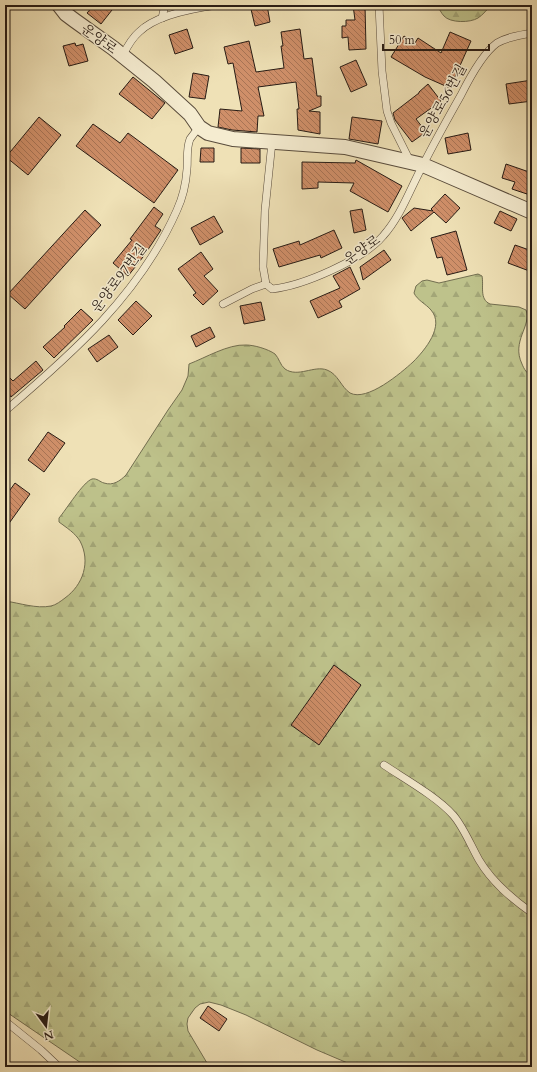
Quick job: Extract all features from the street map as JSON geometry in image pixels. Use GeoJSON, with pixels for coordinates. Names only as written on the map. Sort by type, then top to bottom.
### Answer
{"type":"FeatureCollection","features":[{"type":"Feature","properties":{"kind":"street","name":"운양로"},"geometry":{"type":"LineString","coordinates":[[59,5],[66,14],[123,55],[176,100],[190,114],[199,127],[208,133],[233,139],[320,144],[345,147],[416,163],[532,212]]}},
{"type":"Feature","properties":{"kind":"lane"},"geometry":{"type":"LineString","coordinates":[[162,18],[165,5]]}},
{"type":"Feature","properties":{"kind":"lane","name":"운양로"},"geometry":{"type":"LineString","coordinates":[[123,55],[139,31],[162,18],[177,12],[218,5]]}},
{"type":"Feature","properties":{"kind":"lane"},"geometry":{"type":"LineString","coordinates":[[379,5],[382,71],[387,111],[391,123],[416,163]]}},
{"type":"Feature","properties":{"kind":"lane","name":"운양로56번길"},"geometry":{"type":"LineString","coordinates":[[416,163],[484,57],[497,44],[505,39],[532,33]]}},
{"type":"Feature","properties":{"kind":"lane","name":"운양로97번길"},"geometry":{"type":"LineString","coordinates":[[5,411],[66,358],[105,320],[128,292],[161,243],[183,195],[187,167],[187,151],[190,140],[199,127]]}},
{"type":"Feature","properties":{"kind":"lane"},"geometry":{"type":"LineString","coordinates":[[223,304],[266,284],[264,267],[266,210],[272,142]]}},
{"type":"Feature","properties":{"kind":"lane","name":"운양로"},"geometry":{"type":"LineString","coordinates":[[266,284],[272,289],[281,288],[330,271],[351,260],[382,238],[403,206],[416,163]]}},
{"type":"Feature","properties":{"kind":"lane"},"geometry":{"type":"LineString","coordinates":[[384,765],[443,805],[454,816],[480,861],[496,883],[513,900],[532,913]]}},
{"type":"Feature","properties":{"kind":"lane"},"geometry":{"type":"LineString","coordinates":[[5,1021],[41,1050],[59,1067]]}},
{"type":"Feature","properties":{"kind":"green space"},"geometry":{"type":"Polygon","coordinates":[[[437,5],[492,5],[478,18],[460,22],[447,18],[443,15],[437,5]]]}},
{"type":"Feature","properties":{"kind":"green space"},"geometry":{"type":"Polygon","coordinates":[[[478,274],[482,276],[483,296],[487,302],[490,304],[519,307],[526,310],[527,316],[520,341],[519,356],[525,369],[532,376],[532,1067],[357,1067],[317,1050],[246,1015],[209,1002],[200,1004],[195,1008],[188,1018],[187,1024],[188,1031],[208,1067],[87,1067],[5,1011],[5,601],[34,606],[51,606],[57,604],[65,598],[76,587],[81,580],[85,565],[85,557],[78,538],[59,522],[59,518],[88,481],[94,479],[110,484],[119,481],[126,475],[182,390],[188,376],[189,364],[217,352],[239,345],[253,346],[265,349],[275,354],[285,369],[295,372],[317,369],[327,370],[337,377],[350,393],[357,395],[365,394],[383,385],[408,367],[423,351],[432,338],[436,323],[435,316],[431,310],[415,295],[414,293],[416,286],[422,281],[427,280],[439,283],[478,274]]]}},
{"type":"Feature","properties":{"kind":"building"},"geometry":{"type":"Polygon","coordinates":[[[94,5],[106,5],[112,10],[101,24],[87,13],[94,5]]]}},
{"type":"Feature","properties":{"kind":"building"},"geometry":{"type":"Polygon","coordinates":[[[250,5],[267,5],[270,22],[255,26],[250,5]]]}},
{"type":"Feature","properties":{"kind":"building"},"geometry":{"type":"Polygon","coordinates":[[[353,5],[365,5],[366,49],[349,50],[348,37],[342,38],[342,26],[346,26],[346,20],[355,20],[353,5]]]}},
{"type":"Feature","properties":{"kind":"building"},"geometry":{"type":"Polygon","coordinates":[[[187,29],[193,48],[175,54],[169,35],[187,29]]]}},
{"type":"Feature","properties":{"kind":"building"},"geometry":{"type":"Polygon","coordinates":[[[300,29],[304,59],[312,58],[317,96],[321,96],[321,106],[309,111],[320,112],[320,134],[298,130],[297,109],[299,109],[296,82],[258,87],[264,116],[258,116],[257,132],[218,127],[220,109],[242,111],[233,63],[228,64],[224,47],[249,41],[256,72],[284,68],[281,32],[300,29]]]}},
{"type":"Feature","properties":{"kind":"building"},"geometry":{"type":"Polygon","coordinates":[[[450,32],[471,41],[450,88],[425,77],[391,57],[404,36],[415,43],[418,38],[441,53],[450,32]]]}},
{"type":"Feature","properties":{"kind":"building"},"geometry":{"type":"Polygon","coordinates":[[[75,43],[76,46],[83,44],[88,61],[69,66],[63,46],[75,43]]]}},
{"type":"Feature","properties":{"kind":"building"},"geometry":{"type":"Polygon","coordinates":[[[356,60],[367,85],[351,92],[340,67],[356,60]]]}},
{"type":"Feature","properties":{"kind":"building"},"geometry":{"type":"Polygon","coordinates":[[[193,73],[209,76],[205,99],[189,97],[193,73]]]}},
{"type":"Feature","properties":{"kind":"building"},"geometry":{"type":"Polygon","coordinates":[[[133,77],[165,103],[152,119],[119,94],[133,77]]]}},
{"type":"Feature","properties":{"kind":"building"},"geometry":{"type":"Polygon","coordinates":[[[532,80],[532,101],[509,104],[506,84],[532,80]]]}},
{"type":"Feature","properties":{"kind":"building"},"geometry":{"type":"Polygon","coordinates":[[[428,84],[441,101],[416,119],[426,132],[412,142],[395,120],[393,113],[428,84]]]}},
{"type":"Feature","properties":{"kind":"building"},"geometry":{"type":"Polygon","coordinates":[[[39,117],[61,135],[28,175],[6,157],[39,117]]]}},
{"type":"Feature","properties":{"kind":"building"},"geometry":{"type":"Polygon","coordinates":[[[352,117],[382,121],[378,144],[349,139],[352,117]]]}},
{"type":"Feature","properties":{"kind":"building"},"geometry":{"type":"Polygon","coordinates":[[[93,124],[120,143],[128,133],[178,170],[154,203],[76,146],[93,124]]]}},
{"type":"Feature","properties":{"kind":"building"},"geometry":{"type":"Polygon","coordinates":[[[468,133],[471,150],[448,154],[445,138],[468,133]]]}},
{"type":"Feature","properties":{"kind":"building"},"geometry":{"type":"Polygon","coordinates":[[[201,148],[214,148],[214,162],[200,162],[201,148]]]}},
{"type":"Feature","properties":{"kind":"building"},"geometry":{"type":"Polygon","coordinates":[[[241,148],[260,149],[260,163],[241,163],[241,148]]]}},
{"type":"Feature","properties":{"kind":"building"},"geometry":{"type":"Polygon","coordinates":[[[356,160],[402,186],[388,212],[350,191],[354,183],[318,182],[318,188],[302,189],[302,162],[355,163],[356,160]]]}},
{"type":"Feature","properties":{"kind":"building"},"geometry":{"type":"Polygon","coordinates":[[[506,164],[532,173],[532,180],[527,194],[512,189],[515,182],[502,178],[506,164]]]}},
{"type":"Feature","properties":{"kind":"building"},"geometry":{"type":"Polygon","coordinates":[[[445,194],[460,208],[446,223],[434,212],[411,231],[402,218],[414,208],[433,211],[431,209],[445,194]]]}},
{"type":"Feature","properties":{"kind":"building"},"geometry":{"type":"Polygon","coordinates":[[[154,207],[163,214],[155,226],[161,230],[128,276],[113,263],[132,240],[130,239],[154,207]]]}},
{"type":"Feature","properties":{"kind":"building"},"geometry":{"type":"Polygon","coordinates":[[[362,209],[366,230],[354,233],[350,211],[362,209]]]}},
{"type":"Feature","properties":{"kind":"building"},"geometry":{"type":"Polygon","coordinates":[[[85,210],[101,225],[25,309],[8,294],[85,210]]]}},
{"type":"Feature","properties":{"kind":"building"},"geometry":{"type":"Polygon","coordinates":[[[500,211],[517,219],[511,231],[494,223],[500,211]]]}},
{"type":"Feature","properties":{"kind":"building"},"geometry":{"type":"Polygon","coordinates":[[[214,216],[223,232],[200,245],[191,228],[214,216]]]}},
{"type":"Feature","properties":{"kind":"building"},"geometry":{"type":"Polygon","coordinates":[[[334,230],[342,248],[321,258],[320,255],[279,267],[273,249],[299,241],[300,245],[334,230]]]}},
{"type":"Feature","properties":{"kind":"building"},"geometry":{"type":"Polygon","coordinates":[[[456,231],[467,270],[447,275],[442,257],[437,258],[431,238],[456,231]]]}},
{"type":"Feature","properties":{"kind":"building"},"geometry":{"type":"Polygon","coordinates":[[[515,245],[532,251],[532,272],[508,263],[515,245]]]}},
{"type":"Feature","properties":{"kind":"building"},"geometry":{"type":"Polygon","coordinates":[[[384,250],[391,260],[363,280],[360,267],[384,250]]]}},
{"type":"Feature","properties":{"kind":"building"},"geometry":{"type":"Polygon","coordinates":[[[201,252],[213,269],[204,276],[218,291],[203,305],[193,295],[196,293],[178,269],[201,252]]]}},
{"type":"Feature","properties":{"kind":"building"},"geometry":{"type":"Polygon","coordinates":[[[350,267],[360,289],[339,301],[342,307],[318,318],[310,301],[340,288],[333,276],[350,267]]]}},
{"type":"Feature","properties":{"kind":"building"},"geometry":{"type":"Polygon","coordinates":[[[136,301],[152,316],[133,335],[118,320],[136,301]]]}},
{"type":"Feature","properties":{"kind":"building"},"geometry":{"type":"Polygon","coordinates":[[[261,302],[265,320],[244,324],[240,306],[261,302]]]}},
{"type":"Feature","properties":{"kind":"building"},"geometry":{"type":"Polygon","coordinates":[[[81,309],[93,320],[54,358],[43,347],[65,327],[64,326],[81,309]]]}},
{"type":"Feature","properties":{"kind":"building"},"geometry":{"type":"Polygon","coordinates":[[[210,327],[215,337],[196,347],[191,336],[210,327]]]}},
{"type":"Feature","properties":{"kind":"building"},"geometry":{"type":"Polygon","coordinates":[[[109,335],[118,347],[97,362],[88,349],[109,335]]]}},
{"type":"Feature","properties":{"kind":"building"},"geometry":{"type":"Polygon","coordinates":[[[36,361],[43,370],[11,397],[9,394],[5,399],[5,373],[13,381],[36,361]]]}},
{"type":"Feature","properties":{"kind":"building"},"geometry":{"type":"Polygon","coordinates":[[[48,432],[65,443],[44,472],[28,460],[48,432]]]}},
{"type":"Feature","properties":{"kind":"building"},"geometry":{"type":"Polygon","coordinates":[[[15,483],[30,494],[5,529],[5,497],[15,483]]]}},
{"type":"Feature","properties":{"kind":"building"},"geometry":{"type":"Polygon","coordinates":[[[334,665],[361,685],[319,745],[291,725],[334,665]]]}},
{"type":"Feature","properties":{"kind":"building"},"geometry":{"type":"Polygon","coordinates":[[[208,1006],[227,1019],[219,1031],[200,1018],[208,1006]]]}}]}
